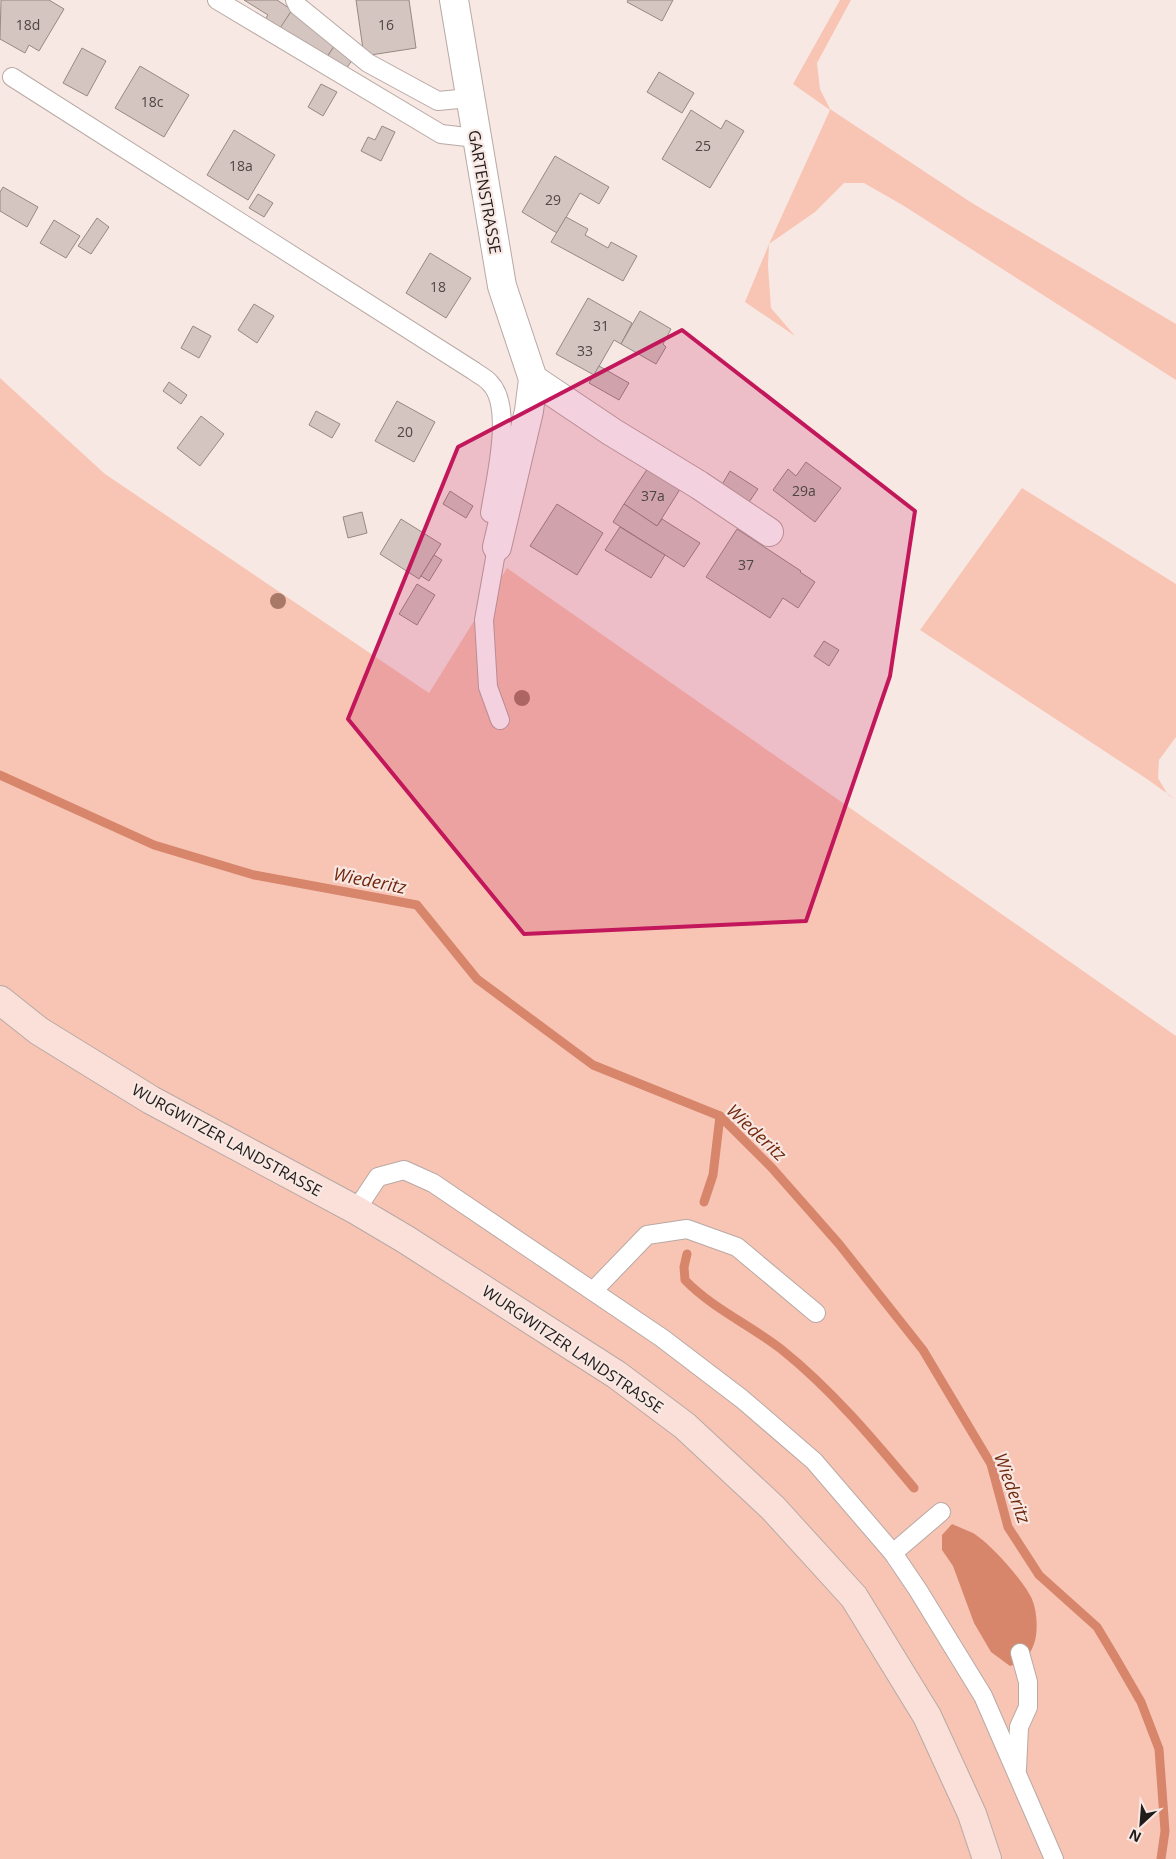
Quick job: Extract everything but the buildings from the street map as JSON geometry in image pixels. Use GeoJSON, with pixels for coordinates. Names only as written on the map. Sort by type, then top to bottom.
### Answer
{"type":"FeatureCollection","features":[{"type":"Feature","properties":{"kind":"main road","name":"WURGWITZER LANDSTRASSE"},"geometry":{"type":"LineString","coordinates":[[0,1000],[38,1031],[151,1100],[356,1210],[414,1244],[617,1375],[685,1426],[773,1508],[854,1597],[927,1716],[972,1814],[987,1859]]}},
{"type":"Feature","properties":{"kind":"street","name":"GARTENSTRASSE"},"geometry":{"type":"LineString","coordinates":[[454,0],[502,286],[533,380],[529,411],[497,547]]}},
{"type":"Feature","properties":{"kind":"street"},"geometry":{"type":"LineString","coordinates":[[533,380],[612,432],[699,485],[769,532]]}},
{"type":"Feature","properties":{"kind":"lane"},"geometry":{"type":"LineString","coordinates":[[217,0],[441,134],[476,138]]}},
{"type":"Feature","properties":{"kind":"lane"},"geometry":{"type":"LineString","coordinates":[[294,0],[298,6],[368,63],[438,101],[469,98]]}},
{"type":"Feature","properties":{"kind":"lane"},"geometry":{"type":"LineString","coordinates":[[12,77],[491,383],[500,402],[502,426],[490,512]]}},
{"type":"Feature","properties":{"kind":"lane","name":"GARTENSTRASSE"},"geometry":{"type":"LineString","coordinates":[[497,547],[484,620],[488,687],[500,720]]}},
{"type":"Feature","properties":{"kind":"lane"},"geometry":{"type":"LineString","coordinates":[[356,1210],[378,1177],[404,1170],[432,1183],[662,1338],[742,1398],[814,1461],[893,1554],[918,1590],[983,1696],[1054,1859]]}},
{"type":"Feature","properties":{"kind":"lane"},"geometry":{"type":"LineString","coordinates":[[593,1291],[647,1235],[686,1229],[738,1246],[816,1313]]}},
{"type":"Feature","properties":{"kind":"lane"},"geometry":{"type":"LineString","coordinates":[[893,1554],[941,1512]]}},
{"type":"Feature","properties":{"kind":"lane"},"geometry":{"type":"LineString","coordinates":[[1016,1772],[1019,1727],[1028,1707],[1028,1682],[1020,1653]]}},
{"type":"Feature","properties":{"kind":"highlighted area"},"geometry":{"type":"Polygon","coordinates":[[[682,330],[915,511],[890,676],[806,921],[524,934],[348,719],[458,447],[682,330]]]}},
{"type":"Feature","properties":{"kind":"shaded area"},"geometry":{"type":"Polygon","coordinates":[[[840,0],[851,0],[817,63],[820,89],[830,109],[972,203],[1176,324],[1176,380],[904,206],[864,183],[844,183],[815,212],[769,244],[830,110],[793,84],[840,0]]]}},
{"type":"Feature","properties":{"kind":"shaded area"},"geometry":{"type":"Polygon","coordinates":[[[769,244],[768,266],[771,308],[795,336],[745,302],[769,244]]]}},
{"type":"Feature","properties":{"kind":"shaded area"},"geometry":{"type":"Polygon","coordinates":[[[0,378],[105,474],[429,693],[507,568],[1176,1036],[1176,1859],[0,1859],[0,378]]]}},
{"type":"Feature","properties":{"kind":"shaded area"},"geometry":{"type":"Polygon","coordinates":[[[1022,488],[1176,584],[1176,737],[1159,760],[1158,778],[1167,794],[920,630],[1022,488]]]}},
{"type":"Feature","properties":{"kind":"shaded area"},"geometry":{"type":"Polygon","coordinates":[[[952,1524],[973,1533],[988,1545],[1014,1573],[1032,1599],[1036,1620],[1035,1641],[1029,1654],[1020,1663],[1010,1666],[991,1652],[974,1623],[953,1566],[942,1550],[942,1535],[952,1524]]]}},
{"type":"Feature","properties":{"kind":"waterway","name":"Wiederitz"},"geometry":{"type":"LineString","coordinates":[[0,775],[154,845],[254,875],[417,905],[477,979],[593,1065],[720,1116],[772,1168],[839,1244],[923,1350],[991,1464],[1008,1527],[1039,1575],[1097,1627],[1115,1657],[1141,1702],[1159,1749],[1165,1831],[1161,1859]]}},
{"type":"Feature","properties":{"kind":"waterway"},"geometry":{"type":"LineString","coordinates":[[704,1202],[713,1175],[720,1116]]}},
{"type":"Feature","properties":{"kind":"waterway"},"geometry":{"type":"LineString","coordinates":[[687,1254],[684,1267],[685,1280],[719,1308],[769,1340],[799,1364],[851,1415],[914,1488]]}}]}
